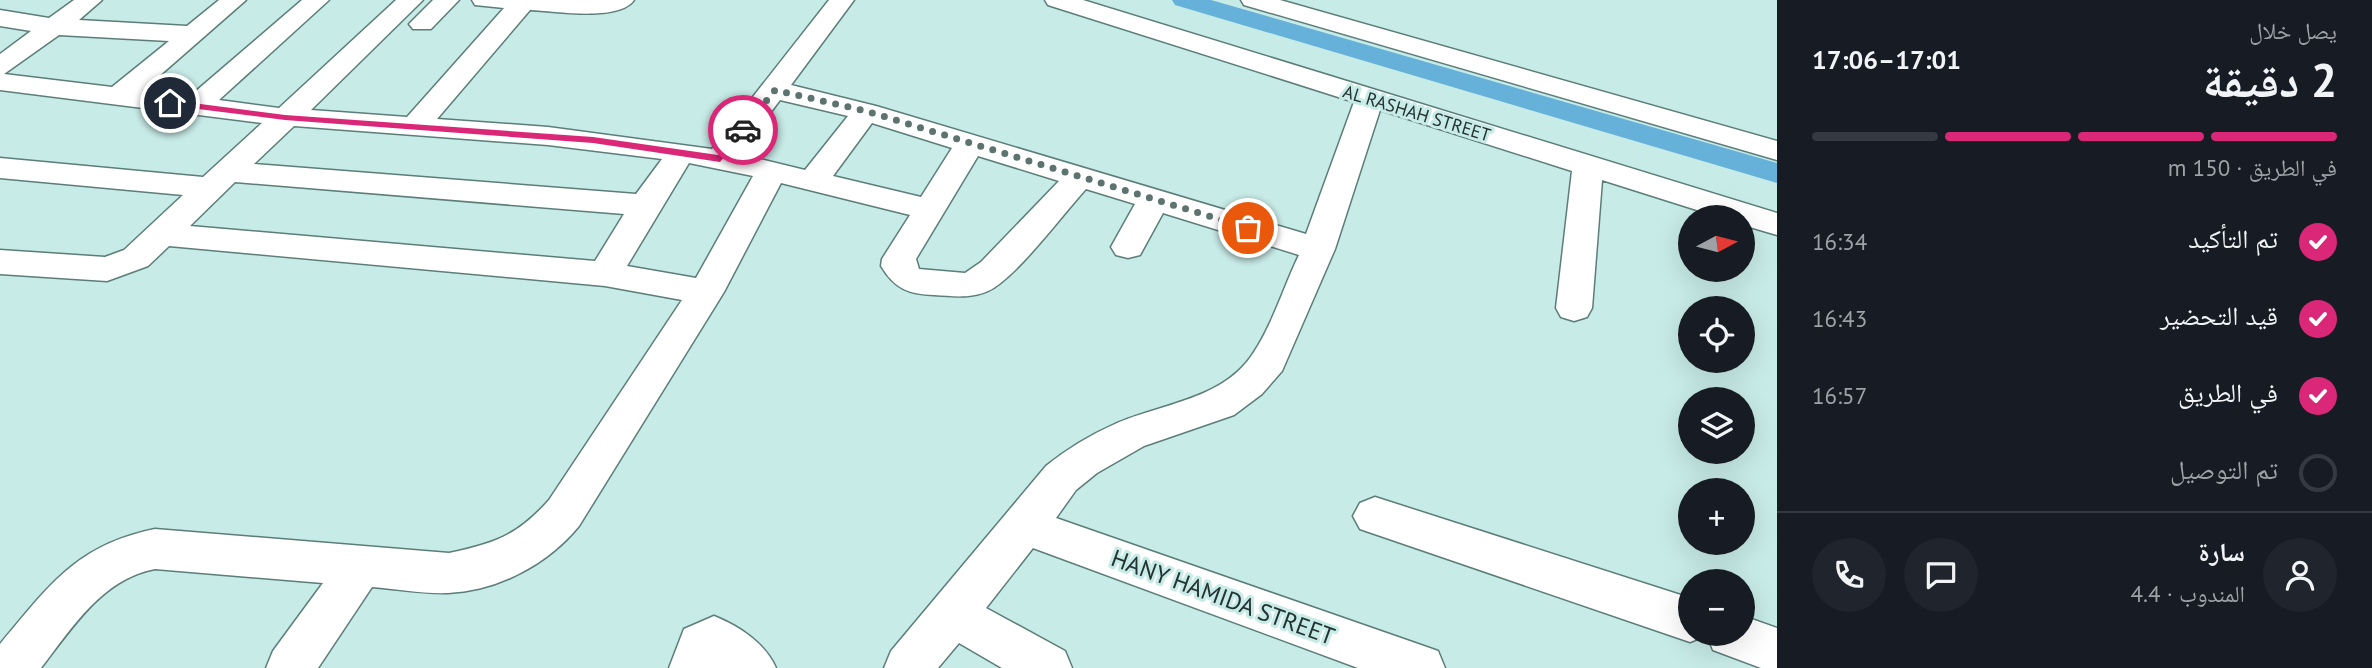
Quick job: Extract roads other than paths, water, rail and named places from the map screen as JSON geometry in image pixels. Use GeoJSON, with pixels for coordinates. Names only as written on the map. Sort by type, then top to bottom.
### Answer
{"type":"FeatureCollection","features":[{"type":"Feature","properties":{"kind":"street"},"geometry":{"type":"LineString","coordinates":[[0,67],[90,0]]}},
{"type":"Feature","properties":{"kind":"street"},"geometry":{"type":"LineString","coordinates":[[119,96],[234,0]]}},
{"type":"Feature","properties":{"kind":"street"},"geometry":{"type":"LineString","coordinates":[[195,106],[317,0]]}},
{"type":"Feature","properties":{"kind":"street"},"geometry":{"type":"LineString","coordinates":[[0,262],[107,269],[136,258],[285,117],[416,12],[447,0]]}},
{"type":"Feature","properties":{"kind":"street"},"geometry":{"type":"LineString","coordinates":[[484,0],[613,3]]}},
{"type":"Feature","properties":{"kind":"street"},"geometry":{"type":"LineString","coordinates":[[720,159],[842,0]]}},
{"type":"Feature","properties":{"kind":"street","name":"AL RASHAH STREET"},"geometry":{"type":"LineString","coordinates":[[1057,0],[1777,224]]}},
{"type":"Feature","properties":{"kind":"street"},"geometry":{"type":"LineString","coordinates":[[1253,0],[1777,151]]}},
{"type":"Feature","properties":{"kind":"street"},"geometry":{"type":"LineString","coordinates":[[414,127],[523,2]]}},
{"type":"Feature","properties":{"kind":"street"},"geometry":{"type":"LineString","coordinates":[[0,18],[53,27],[194,34]]}},
{"type":"Feature","properties":{"kind":"street"},"geometry":{"type":"LineString","coordinates":[[0,82],[285,117],[548,136],[682,152],[929,209]]}},
{"type":"Feature","properties":{"kind":"street"},"geometry":{"type":"LineString","coordinates":[[775,90],[866,111],[1318,249]]}},
{"type":"Feature","properties":{"kind":"street"},"geometry":{"type":"LineString","coordinates":[[908,668],[954,615],[1061,478],[1083,461],[1130,435],[1220,404],[1248,384],[1269,360],[1318,249],[1369,99]]}},
{"type":"Feature","properties":{"kind":"street"},"geometry":{"type":"LineString","coordinates":[[813,181],[866,111]]}},
{"type":"Feature","properties":{"kind":"street"},"geometry":{"type":"LineString","coordinates":[[970,144],[899,259],[901,273],[916,282],[964,285],[986,277],[1080,177]]}},
{"type":"Feature","properties":{"kind":"street"},"geometry":{"type":"LineString","coordinates":[[605,274],[645,205],[682,152]]}},
{"type":"Feature","properties":{"kind":"street"},"geometry":{"type":"LineString","coordinates":[[1574,309],[1588,166]]}},
{"type":"Feature","properties":{"kind":"street"},"geometry":{"type":"LineString","coordinates":[[0,168],[645,205]]}},
{"type":"Feature","properties":{"kind":"street"},"geometry":{"type":"LineString","coordinates":[[11,668],[70,595],[125,555],[155,550],[449,573],[476,570],[502,562],[548,532],[564,513],[706,292],[772,171]]}},
{"type":"Feature","properties":{"kind":"street"},"geometry":{"type":"LineString","coordinates":[[1128,247],[1154,200]]}},
{"type":"Feature","properties":{"kind":"street"},"geometry":{"type":"LineString","coordinates":[[160,234],[605,274],[706,292]]}},
{"type":"Feature","properties":{"kind":"street"},"geometry":{"type":"LineString","coordinates":[[1375,516],[1678,616]]}},
{"type":"Feature","properties":{"kind":"street","name":"HANY HAMIDA STREET"},"geometry":{"type":"LineString","coordinates":[[1025,526],[1421,668]]}},
{"type":"Feature","properties":{"kind":"street"},"geometry":{"type":"LineString","coordinates":[[290,668],[360,567]]}},
{"type":"Feature","properties":{"kind":"street"},"geometry":{"type":"LineString","coordinates":[[954,615],[1048,668]]}},
{"type":"Feature","properties":{"kind":"street"},"geometry":{"type":"LineString","coordinates":[[693,668],[701,645],[714,639],[752,668]]}},
{"type":"Feature","properties":{"kind":"street"},"geometry":{"type":"LineString","coordinates":[[1755,643],[1777,651]]}},
{"type":"Feature","properties":{"kind":"waterway"},"geometry":{"type":"LineString","coordinates":[[1184,0],[1777,173]]}}]}
